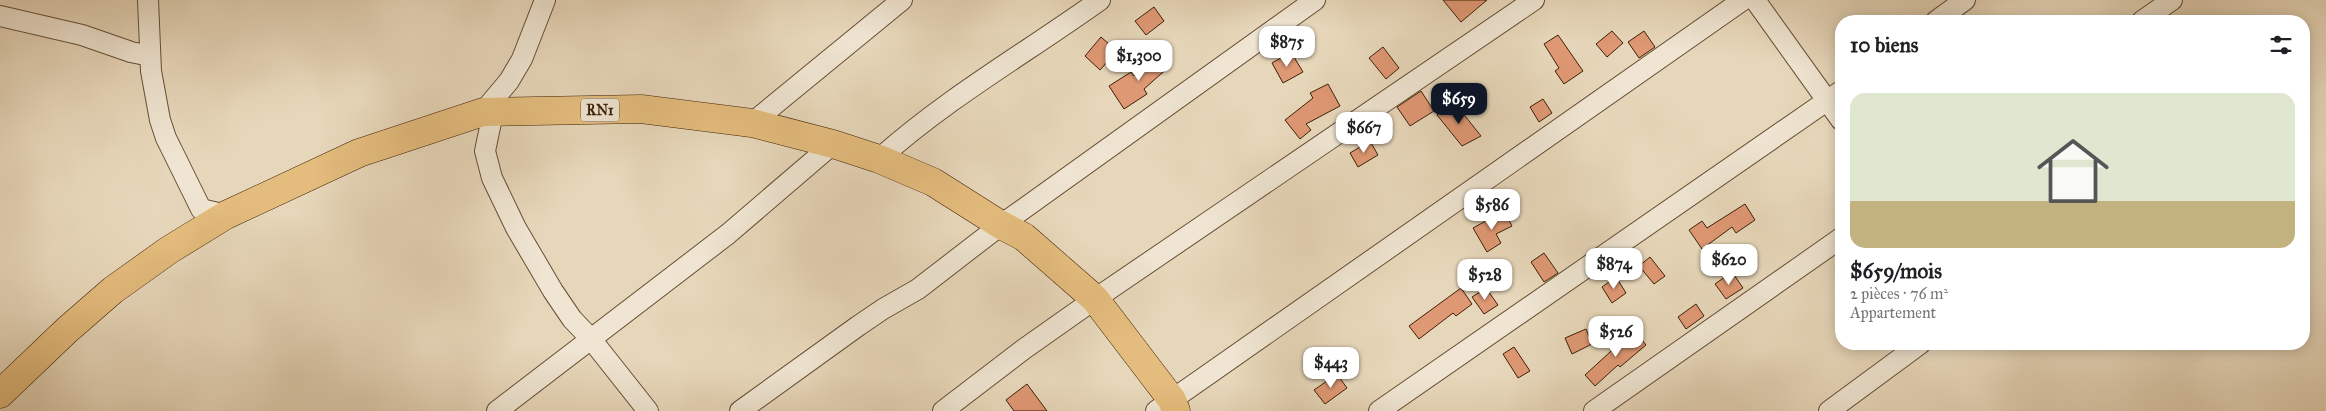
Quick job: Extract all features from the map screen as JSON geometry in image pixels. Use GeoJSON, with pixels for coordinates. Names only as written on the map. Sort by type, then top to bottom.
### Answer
{"type":"FeatureCollection","features":[{"type":"Feature","properties":{"kind":"highway","name":"RN1"},"geometry":{"type":"LineString","coordinates":[[0,394],[67,330],[113,290],[169,250],[226,215],[360,153],[488,113],[641,109],[752,123],[833,144],[879,159],[933,182],[1001,225],[1024,236],[1095,299],[1168,407]]}},
{"type":"Feature","properties":{"kind":"street"},"geometry":{"type":"LineString","coordinates":[[148,0],[150,56],[160,120],[166,138],[201,209],[226,215]]}},
{"type":"Feature","properties":{"kind":"street"},"geometry":{"type":"LineString","coordinates":[[545,0],[522,59],[510,81],[488,113],[485,151],[492,178],[516,228],[552,291],[572,319],[648,411]]}},
{"type":"Feature","properties":{"kind":"street"},"geometry":{"type":"LineString","coordinates":[[752,123],[902,0]]}},
{"type":"Feature","properties":{"kind":"street"},"geometry":{"type":"LineString","coordinates":[[879,159],[940,108],[1100,0]]}},
{"type":"Feature","properties":{"kind":"street"},"geometry":{"type":"LineString","coordinates":[[740,411],[883,308],[918,289],[1001,225],[1315,0]]}},
{"type":"Feature","properties":{"kind":"street"},"geometry":{"type":"LineString","coordinates":[[943,411],[1024,349],[1095,299],[1534,0]]}},
{"type":"Feature","properties":{"kind":"street"},"geometry":{"type":"LineString","coordinates":[[1168,407],[1743,0]]}},
{"type":"Feature","properties":{"kind":"street"},"geometry":{"type":"LineString","coordinates":[[1379,411],[1834,96],[1755,0]]}},
{"type":"Feature","properties":{"kind":"street"},"geometry":{"type":"LineString","coordinates":[[1944,15],[1965,0]]}},
{"type":"Feature","properties":{"kind":"street"},"geometry":{"type":"LineString","coordinates":[[2151,15],[2172,0]]}},
{"type":"Feature","properties":{"kind":"street"},"geometry":{"type":"LineString","coordinates":[[0,16],[82,35],[131,52],[150,56]]}},
{"type":"Feature","properties":{"kind":"street"},"geometry":{"type":"LineString","coordinates":[[497,411],[728,234],[833,144]]}},
{"type":"Feature","properties":{"kind":"street"},"geometry":{"type":"LineString","coordinates":[[1594,411],[1835,242]]}},
{"type":"Feature","properties":{"kind":"street"},"geometry":{"type":"LineString","coordinates":[[1829,411],[1912,350]]}},
{"type":"Feature","properties":{"kind":"building"},"geometry":{"type":"Polygon","coordinates":[[[1443,0],[1487,0],[1461,22],[1443,0]]]}},
{"type":"Feature","properties":{"kind":"building"},"geometry":{"type":"Polygon","coordinates":[[[1154,7],[1164,21],[1146,35],[1135,21],[1154,7]]]}},
{"type":"Feature","properties":{"kind":"building"},"geometry":{"type":"Polygon","coordinates":[[[1612,31],[1623,43],[1607,57],[1596,44],[1612,31]]]}},
{"type":"Feature","properties":{"kind":"building"},"geometry":{"type":"Polygon","coordinates":[[[1644,31],[1655,47],[1639,58],[1628,42],[1644,31]]]}},
{"type":"Feature","properties":{"kind":"building"},"geometry":{"type":"Polygon","coordinates":[[[1558,35],[1583,71],[1564,84],[1555,71],[1559,68],[1544,44],[1558,35]]]}},
{"type":"Feature","properties":{"kind":"building"},"geometry":{"type":"Polygon","coordinates":[[[1101,37],[1117,51],[1100,70],[1085,56],[1101,37]]]}},
{"type":"Feature","properties":{"kind":"building"},"geometry":{"type":"Polygon","coordinates":[[[1383,47],[1399,68],[1386,79],[1369,58],[1383,47]]]}},
{"type":"Feature","properties":{"kind":"building"},"geometry":{"type":"Polygon","coordinates":[[[1291,52],[1303,72],[1283,83],[1272,63],[1291,52]]]}},
{"type":"Feature","properties":{"kind":"building"},"geometry":{"type":"Polygon","coordinates":[[[1160,53],[1171,65],[1144,89],[1147,94],[1124,109],[1109,86],[1131,72],[1134,76],[1160,53]]]}},
{"type":"Feature","properties":{"kind":"building"},"geometry":{"type":"Polygon","coordinates":[[[1328,84],[1340,106],[1306,124],[1311,130],[1300,139],[1285,120],[1313,98],[1310,93],[1328,84]]]}},
{"type":"Feature","properties":{"kind":"building"},"geometry":{"type":"Polygon","coordinates":[[[1421,91],[1434,111],[1410,126],[1397,107],[1421,91]]]}},
{"type":"Feature","properties":{"kind":"building"},"geometry":{"type":"Polygon","coordinates":[[[1543,99],[1552,113],[1539,122],[1530,107],[1543,99]]]}},
{"type":"Feature","properties":{"kind":"building"},"geometry":{"type":"Polygon","coordinates":[[[1454,102],[1481,136],[1462,146],[1437,115],[1454,102]]]}},
{"type":"Feature","properties":{"kind":"building"},"geometry":{"type":"Polygon","coordinates":[[[1370,141],[1378,155],[1358,167],[1350,153],[1370,141]]]}},
{"type":"Feature","properties":{"kind":"building"},"geometry":{"type":"Polygon","coordinates":[[[1745,204],[1755,220],[1736,233],[1732,227],[1702,249],[1689,230],[1702,221],[1707,228],[1745,204]]]}},
{"type":"Feature","properties":{"kind":"building"},"geometry":{"type":"Polygon","coordinates":[[[1504,211],[1512,226],[1496,234],[1501,243],[1487,252],[1473,228],[1504,211]]]}},
{"type":"Feature","properties":{"kind":"building"},"geometry":{"type":"Polygon","coordinates":[[[1544,253],[1558,273],[1544,282],[1531,262],[1544,253]]]}},
{"type":"Feature","properties":{"kind":"building"},"geometry":{"type":"Polygon","coordinates":[[[1650,257],[1665,276],[1654,284],[1639,266],[1650,257]]]}},
{"type":"Feature","properties":{"kind":"building"},"geometry":{"type":"Polygon","coordinates":[[[1732,272],[1743,288],[1726,299],[1715,284],[1732,272]]]}},
{"type":"Feature","properties":{"kind":"building"},"geometry":{"type":"Polygon","coordinates":[[[1616,277],[1626,293],[1612,303],[1602,287],[1616,277]]]}},
{"type":"Feature","properties":{"kind":"building"},"geometry":{"type":"Polygon","coordinates":[[[1461,288],[1472,304],[1456,316],[1453,313],[1419,339],[1409,326],[1461,288]]]}},
{"type":"Feature","properties":{"kind":"building"},"geometry":{"type":"Polygon","coordinates":[[[1486,288],[1498,305],[1484,314],[1472,297],[1486,288]]]}},
{"type":"Feature","properties":{"kind":"building"},"geometry":{"type":"Polygon","coordinates":[[[1696,304],[1704,316],[1686,329],[1678,317],[1696,304]]]}},
{"type":"Feature","properties":{"kind":"building"},"geometry":{"type":"Polygon","coordinates":[[[1586,329],[1592,344],[1572,354],[1565,338],[1586,329]]]}},
{"type":"Feature","properties":{"kind":"building"},"geometry":{"type":"Polygon","coordinates":[[[1634,330],[1646,345],[1620,367],[1618,365],[1595,386],[1585,375],[1634,330]]]}},
{"type":"Feature","properties":{"kind":"building"},"geometry":{"type":"Polygon","coordinates":[[[1514,347],[1530,371],[1518,378],[1503,354],[1514,347]]]}},
{"type":"Feature","properties":{"kind":"building"},"geometry":{"type":"Polygon","coordinates":[[[1337,374],[1347,388],[1325,404],[1314,390],[1337,374]]]}},
{"type":"Feature","properties":{"kind":"building"},"geometry":{"type":"Polygon","coordinates":[[[1027,384],[1047,411],[1014,411],[1006,400],[1027,384]]]}}]}
